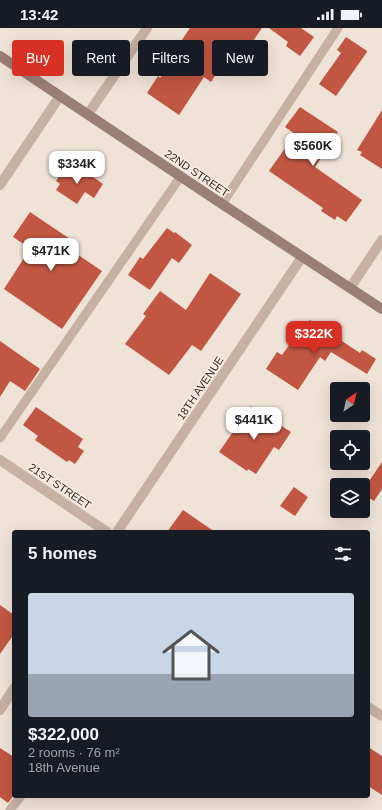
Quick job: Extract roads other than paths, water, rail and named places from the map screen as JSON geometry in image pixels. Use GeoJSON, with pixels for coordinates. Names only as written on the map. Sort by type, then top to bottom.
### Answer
{"type":"FeatureCollection","features":[{"type":"Feature","properties":{"kind":"street"},"geometry":{"type":"LineString","coordinates":[[88,114],[147,28]]}},
{"type":"Feature","properties":{"kind":"street","name":"22ND STREET"},"geometry":{"type":"LineString","coordinates":[[0,56],[382,309]]}},
{"type":"Feature","properties":{"kind":"street"},"geometry":{"type":"LineString","coordinates":[[0,185],[60,96]]}},
{"type":"Feature","properties":{"kind":"street"},"geometry":{"type":"LineString","coordinates":[[350,288],[382,240]]}},
{"type":"Feature","properties":{"kind":"street","name":"18TH AVENUE"},"geometry":{"type":"LineString","coordinates":[[118,530],[302,257]]}},
{"type":"Feature","properties":{"kind":"street","name":"21ST STREET"},"geometry":{"type":"LineString","coordinates":[[0,460],[105,530]]}},
{"type":"Feature","properties":{"kind":"street"},"geometry":{"type":"LineString","coordinates":[[0,710],[12,694]]}},
{"type":"Feature","properties":{"kind":"street"},"geometry":{"type":"LineString","coordinates":[[370,708],[382,716]]}},
{"type":"Feature","properties":{"kind":"lane"},"geometry":{"type":"LineString","coordinates":[[222,204],[338,28]]}},
{"type":"Feature","properties":{"kind":"lane"},"geometry":{"type":"LineString","coordinates":[[0,438],[180,176]]}},
{"type":"Feature","properties":{"kind":"lane"},"geometry":{"type":"LineString","coordinates":[[10,810],[19,798]]}}]}
